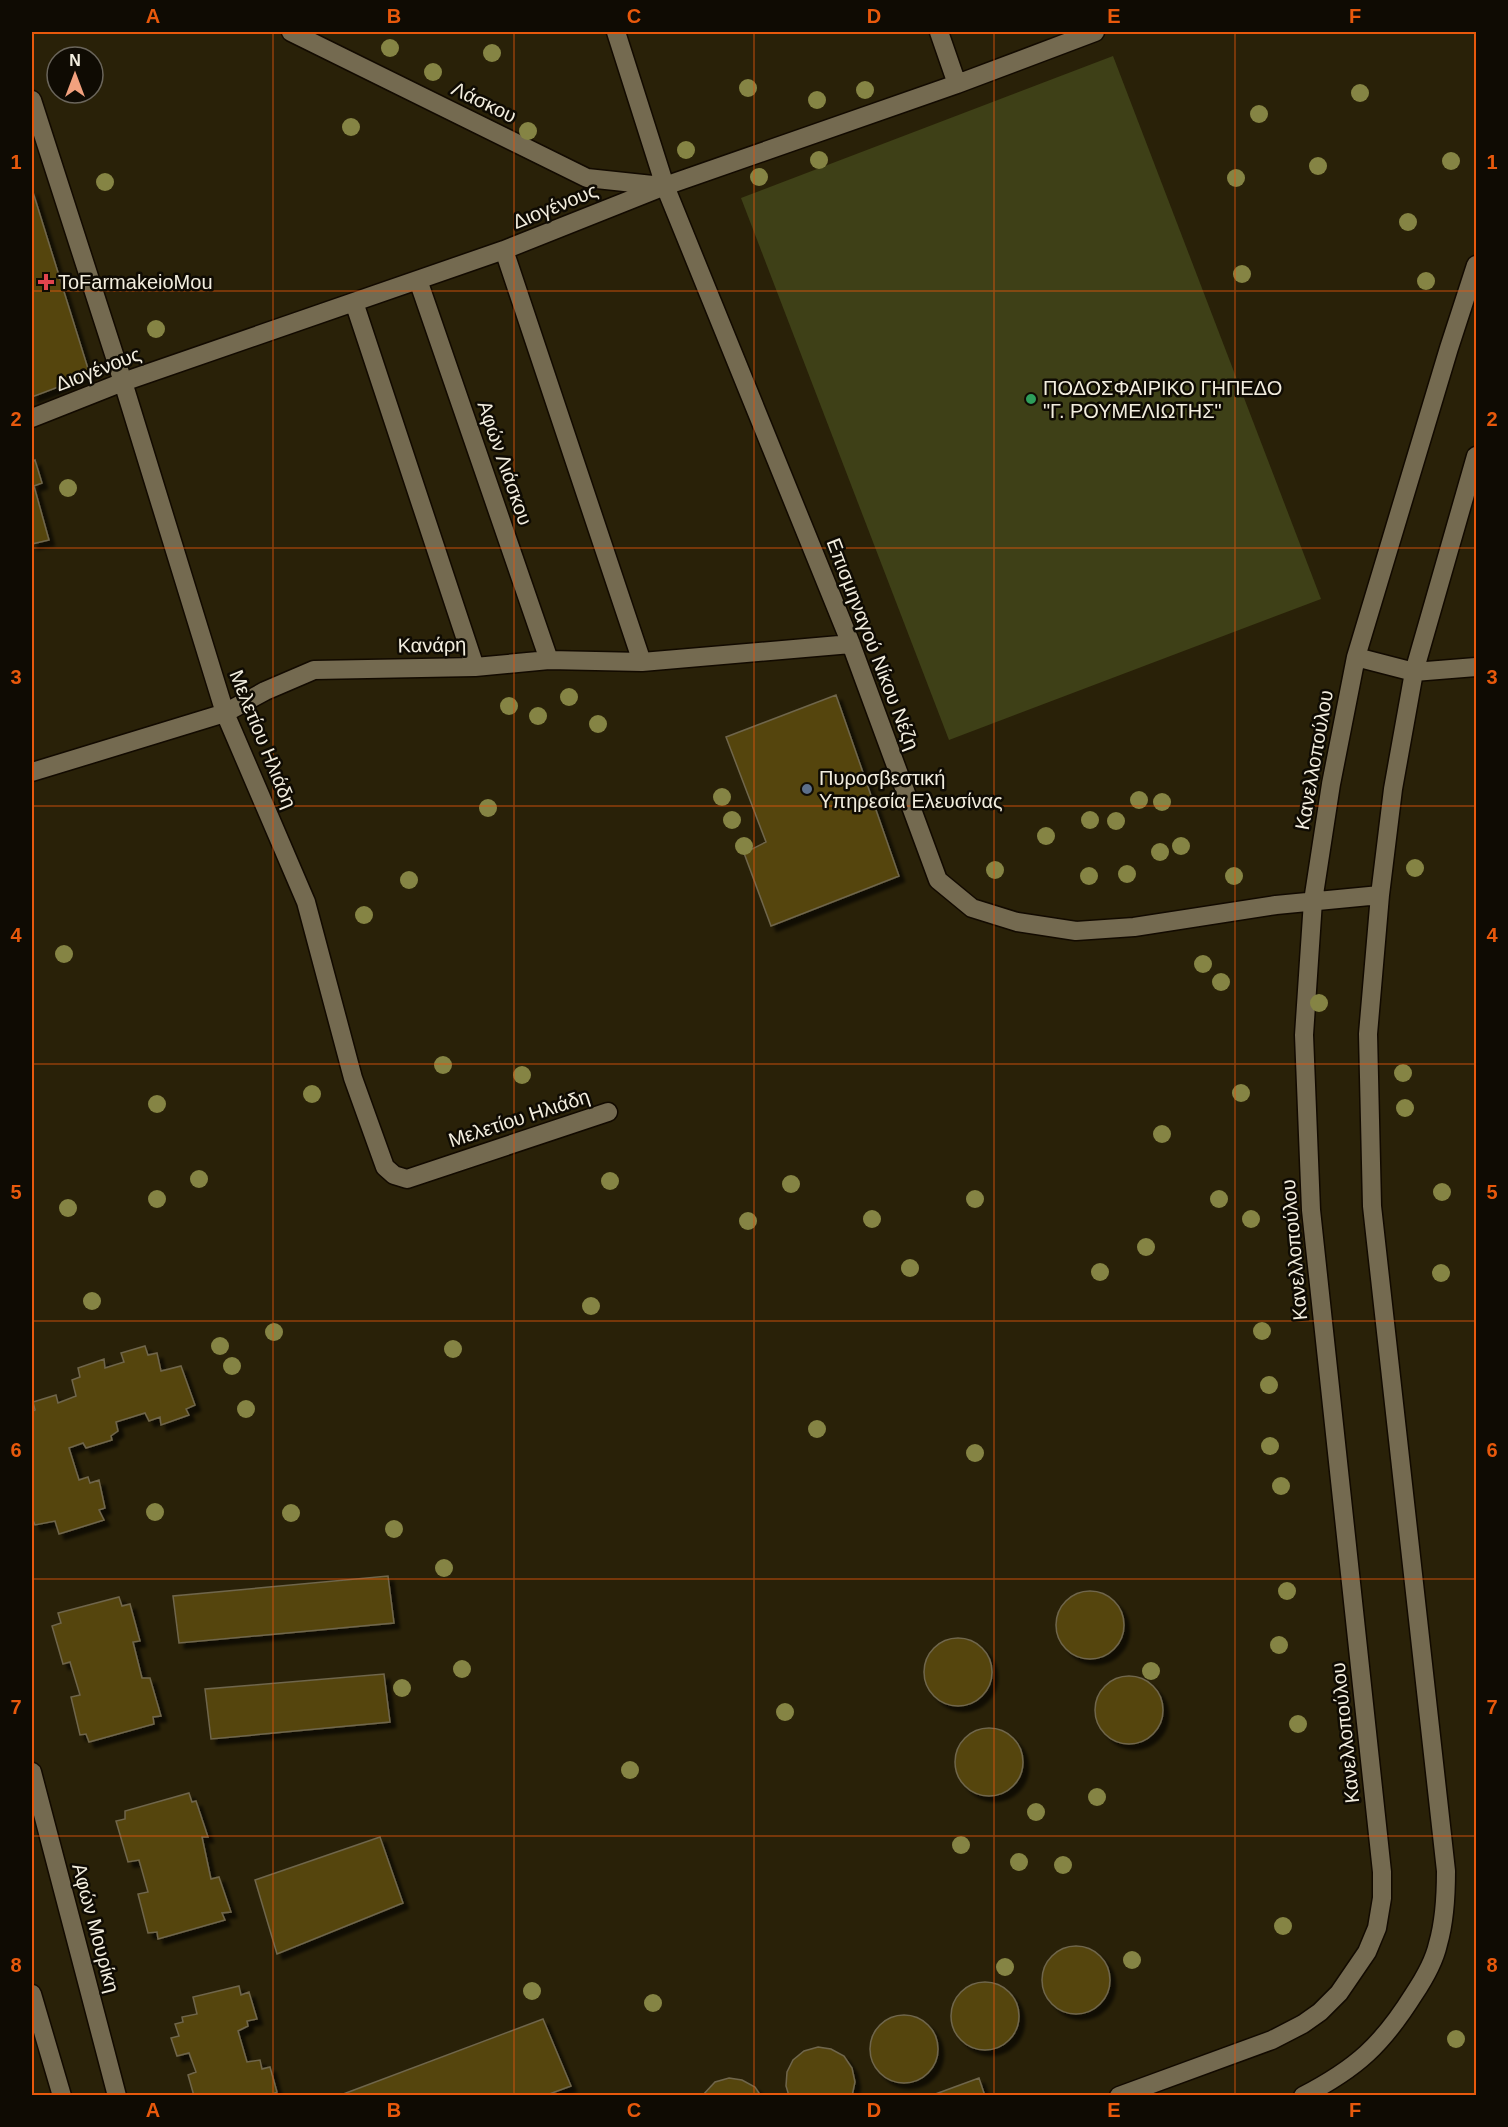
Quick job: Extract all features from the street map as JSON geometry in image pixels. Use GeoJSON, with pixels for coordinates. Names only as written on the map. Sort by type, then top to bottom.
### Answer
{"type":"FeatureCollection","features":[{"type":"Feature","properties":{"kind":"street","name":"Λάσκου"},"geometry":{"type":"LineString","coordinates":[[291,32],[587,178],[665,186]]}},
{"type":"Feature","properties":{"kind":"street","name":"Επισμηναγού Νίκου Νέζη"},"geometry":{"type":"LineString","coordinates":[[616,32],[665,186],[851,644],[938,880],[972,908],[1017,922],[1076,931],[1134,927],[1276,905],[1380,895]]}},
{"type":"Feature","properties":{"kind":"street"},"geometry":{"type":"LineString","coordinates":[[939,32],[957,84]]}},
{"type":"Feature","properties":{"kind":"street","name":"Διογένους"},"geometry":{"type":"LineString","coordinates":[[32,418],[123,382],[504,250],[665,186],[957,84],[1067,37],[1095,32]]}},
{"type":"Feature","properties":{"kind":"street","name":"Μελετίου Ηλιάδη"},"geometry":{"type":"LineString","coordinates":[[32,100],[123,382],[225,713],[306,902],[353,1078],[385,1167],[394,1175],[407,1179],[609,1113]]}},
{"type":"Feature","properties":{"kind":"street"},"geometry":{"type":"LineString","coordinates":[[504,250],[642,662]]}},
{"type":"Feature","properties":{"kind":"street","name":"Κανελλοπούλου"},"geometry":{"type":"LineString","coordinates":[[1119,2096],[1272,2040],[1303,2024],[1320,2012],[1339,1993],[1367,1952],[1377,1928],[1382,1898],[1382,1872],[1311,1210],[1304,1035],[1313,901],[1331,784],[1356,657],[1476,265]]}},
{"type":"Feature","properties":{"kind":"street","name":"Αφών Λιάσκου"},"geometry":{"type":"LineString","coordinates":[[418,280],[549,660]]}},
{"type":"Feature","properties":{"kind":"street"},"geometry":{"type":"LineString","coordinates":[[354,302],[475,667]]}},
{"type":"Feature","properties":{"kind":"street"},"geometry":{"type":"LineString","coordinates":[[1303,2096],[1354,2066],[1385,2037],[1424,1979],[1438,1946],[1446,1903],[1445,1859],[1372,1206],[1368,1034],[1380,895],[1393,789],[1414,672],[1476,456]]}},
{"type":"Feature","properties":{"kind":"street","name":"Κανάρη"},"geometry":{"type":"LineString","coordinates":[[32,772],[225,713],[265,691],[314,669],[475,667],[549,660],[642,662],[851,644]]}},
{"type":"Feature","properties":{"kind":"street"},"geometry":{"type":"LineString","coordinates":[[1356,657],[1414,672],[1476,667]]}},
{"type":"Feature","properties":{"kind":"street","name":"Αφών Μουρίκη"},"geometry":{"type":"LineString","coordinates":[[32,1772],[117,2096]]}},
{"type":"Feature","properties":{"kind":"street"},"geometry":{"type":"LineString","coordinates":[[32,1994],[62,2096]]}},
{"type":"Feature","properties":{"kind":"green space","name":"ΠΟΔΟΣΦΑΙΡΙΚΟ ΓΗΠΕΔΟ \"Γ. ΡΟΥΜΕΛΙΩΤΗΣ\""},"geometry":{"type":"Polygon","coordinates":[[[1113,56],[1321,599],[949,740],[741,198],[1113,56]]]}},
{"type":"Feature","properties":{"kind":"building","name":"ToFarmakeioMou"},"geometry":{"type":"Polygon","coordinates":[[[32,189],[90,375],[32,397],[32,189]]]}},
{"type":"Feature","properties":{"kind":"building"},"geometry":{"type":"Polygon","coordinates":[[[35,460],[42,483],[34,486],[49,540],[32,544],[32,462],[35,460]]]}},
{"type":"Feature","properties":{"kind":"building","name":"Πυροσβεστική Υπηρεσία Ελευσίνας"},"geometry":{"type":"Polygon","coordinates":[[[836,695],[899,876],[771,926],[744,853],[766,842],[726,737],[836,695]]]}},
{"type":"Feature","properties":{"kind":"building"},"geometry":{"type":"Polygon","coordinates":[[[145,1346],[148,1355],[157,1353],[161,1371],[181,1366],[195,1405],[186,1409],[189,1415],[161,1425],[160,1417],[149,1421],[145,1413],[116,1422],[118,1431],[111,1436],[112,1440],[86,1448],[83,1443],[69,1448],[79,1480],[88,1477],[90,1483],[99,1480],[105,1508],[99,1510],[104,1520],[59,1534],[55,1521],[35,1525],[32,1518],[32,1412],[35,1410],[33,1402],[56,1395],[58,1403],[76,1396],[72,1380],[80,1377],[78,1368],[104,1359],[105,1368],[124,1362],[121,1353],[145,1346]]]}},
{"type":"Feature","properties":{"kind":"building"},"geometry":{"type":"Polygon","coordinates":[[[388,1576],[394,1623],[179,1643],[173,1596],[388,1576]]]}},
{"type":"Feature","properties":{"kind":"building"},"geometry":{"type":"Polygon","coordinates":[[[1097,1591],[1109,1597],[1118,1606],[1124,1618],[1122,1638],[1114,1649],[1097,1659],[1083,1659],[1066,1649],[1058,1638],[1056,1618],[1066,1601],[1077,1593],[1097,1591]]]}},
{"type":"Feature","properties":{"kind":"building"},"geometry":{"type":"Polygon","coordinates":[[[119,1597],[122,1606],[130,1604],[140,1641],[133,1642],[142,1678],[150,1678],[161,1716],[153,1717],[154,1724],[89,1742],[86,1734],[80,1735],[71,1697],[80,1695],[70,1662],[63,1664],[52,1626],[61,1623],[58,1613],[119,1597]]]}},
{"type":"Feature","properties":{"kind":"building"},"geometry":{"type":"Polygon","coordinates":[[[965,1638],[977,1644],[986,1653],[992,1665],[990,1685],[982,1696],[965,1706],[951,1706],[934,1696],[926,1685],[924,1665],[934,1648],[945,1640],[965,1638]]]}},
{"type":"Feature","properties":{"kind":"building"},"geometry":{"type":"Polygon","coordinates":[[[384,1674],[390,1722],[211,1739],[205,1689],[384,1674]]]}},
{"type":"Feature","properties":{"kind":"building"},"geometry":{"type":"Polygon","coordinates":[[[1136,1676],[1148,1682],[1157,1691],[1163,1703],[1161,1723],[1153,1734],[1136,1744],[1122,1744],[1105,1734],[1097,1723],[1095,1703],[1105,1686],[1116,1678],[1136,1676]]]}},
{"type":"Feature","properties":{"kind":"building"},"geometry":{"type":"Polygon","coordinates":[[[982,1728],[996,1728],[1008,1733],[1018,1743],[1023,1762],[1018,1781],[1008,1791],[996,1796],[982,1796],[970,1791],[960,1781],[955,1769],[955,1755],[960,1743],[970,1733],[982,1728]]]}},
{"type":"Feature","properties":{"kind":"building"},"geometry":{"type":"Polygon","coordinates":[[[189,1793],[192,1802],[196,1801],[208,1837],[202,1837],[211,1879],[219,1877],[231,1912],[222,1913],[225,1920],[158,1939],[157,1932],[148,1933],[138,1894],[148,1892],[139,1860],[128,1862],[116,1821],[125,1819],[125,1811],[189,1793]]]}},
{"type":"Feature","properties":{"kind":"building"},"geometry":{"type":"Polygon","coordinates":[[[380,1837],[403,1903],[277,1954],[255,1880],[380,1837]]]}},
{"type":"Feature","properties":{"kind":"building"},"geometry":{"type":"Polygon","coordinates":[[[1083,1946],[1095,1952],[1104,1961],[1110,1973],[1108,1993],[1100,2004],[1083,2014],[1069,2014],[1052,2004],[1044,1993],[1042,1973],[1052,1956],[1063,1948],[1083,1946]]]}},
{"type":"Feature","properties":{"kind":"building"},"geometry":{"type":"Polygon","coordinates":[[[992,1982],[1004,1988],[1013,1997],[1019,2009],[1017,2029],[1009,2040],[992,2050],[978,2050],[961,2040],[953,2029],[951,2009],[961,1992],[972,1984],[992,1982]]]}},
{"type":"Feature","properties":{"kind":"building"},"geometry":{"type":"Polygon","coordinates":[[[239,1986],[241,1995],[249,1992],[257,2019],[247,2021],[248,2026],[238,2031],[247,2062],[260,2060],[262,2069],[270,2067],[277,2092],[269,2096],[194,2096],[188,2075],[196,2072],[189,2053],[177,2056],[171,2038],[179,2036],[175,2024],[183,2022],[182,2017],[197,2014],[193,1997],[239,1986]]]}},
{"type":"Feature","properties":{"kind":"building"},"geometry":{"type":"Polygon","coordinates":[[[911,2015],[923,2021],[932,2030],[938,2042],[936,2062],[928,2073],[911,2083],[897,2083],[880,2073],[872,2062],[870,2042],[880,2025],[891,2017],[911,2015]]]}},
{"type":"Feature","properties":{"kind":"building"},"geometry":{"type":"Polygon","coordinates":[[[543,2019],[571,2086],[544,2096],[338,2096],[543,2019]]]}},
{"type":"Feature","properties":{"kind":"building"},"geometry":{"type":"Polygon","coordinates":[[[818,2047],[831,2049],[844,2056],[852,2068],[855,2082],[852,2096],[789,2096],[786,2086],[787,2072],[793,2060],[804,2051],[818,2047]]]}},
{"type":"Feature","properties":{"kind":"building"},"geometry":{"type":"Polygon","coordinates":[[[729,2078],[742,2080],[755,2087],[761,2096],[702,2096],[715,2082],[729,2078]]]}},
{"type":"Feature","properties":{"kind":"building"},"geometry":{"type":"Polygon","coordinates":[[[979,2078],[985,2096],[930,2096],[979,2078]]]}},
{"type":"Feature","properties":{"kind":"place","name":"ToFarmakeioMou"},"geometry":{"type":"Point","coordinates":[46,282]}},
{"type":"Feature","properties":{"kind":"place","name":"ΠΟΔΟΣΦΑΙΡΙΚΟ ΓΗΠΕΔΟ \"Γ. ΡΟΥΜΕΛΙΩΤΗΣ\""},"geometry":{"type":"Point","coordinates":[1031,399]}},
{"type":"Feature","properties":{"kind":"place","name":"Πυροσβεστική Υπηρεσία Ελευσίνας"},"geometry":{"type":"Point","coordinates":[807,789]}}]}
